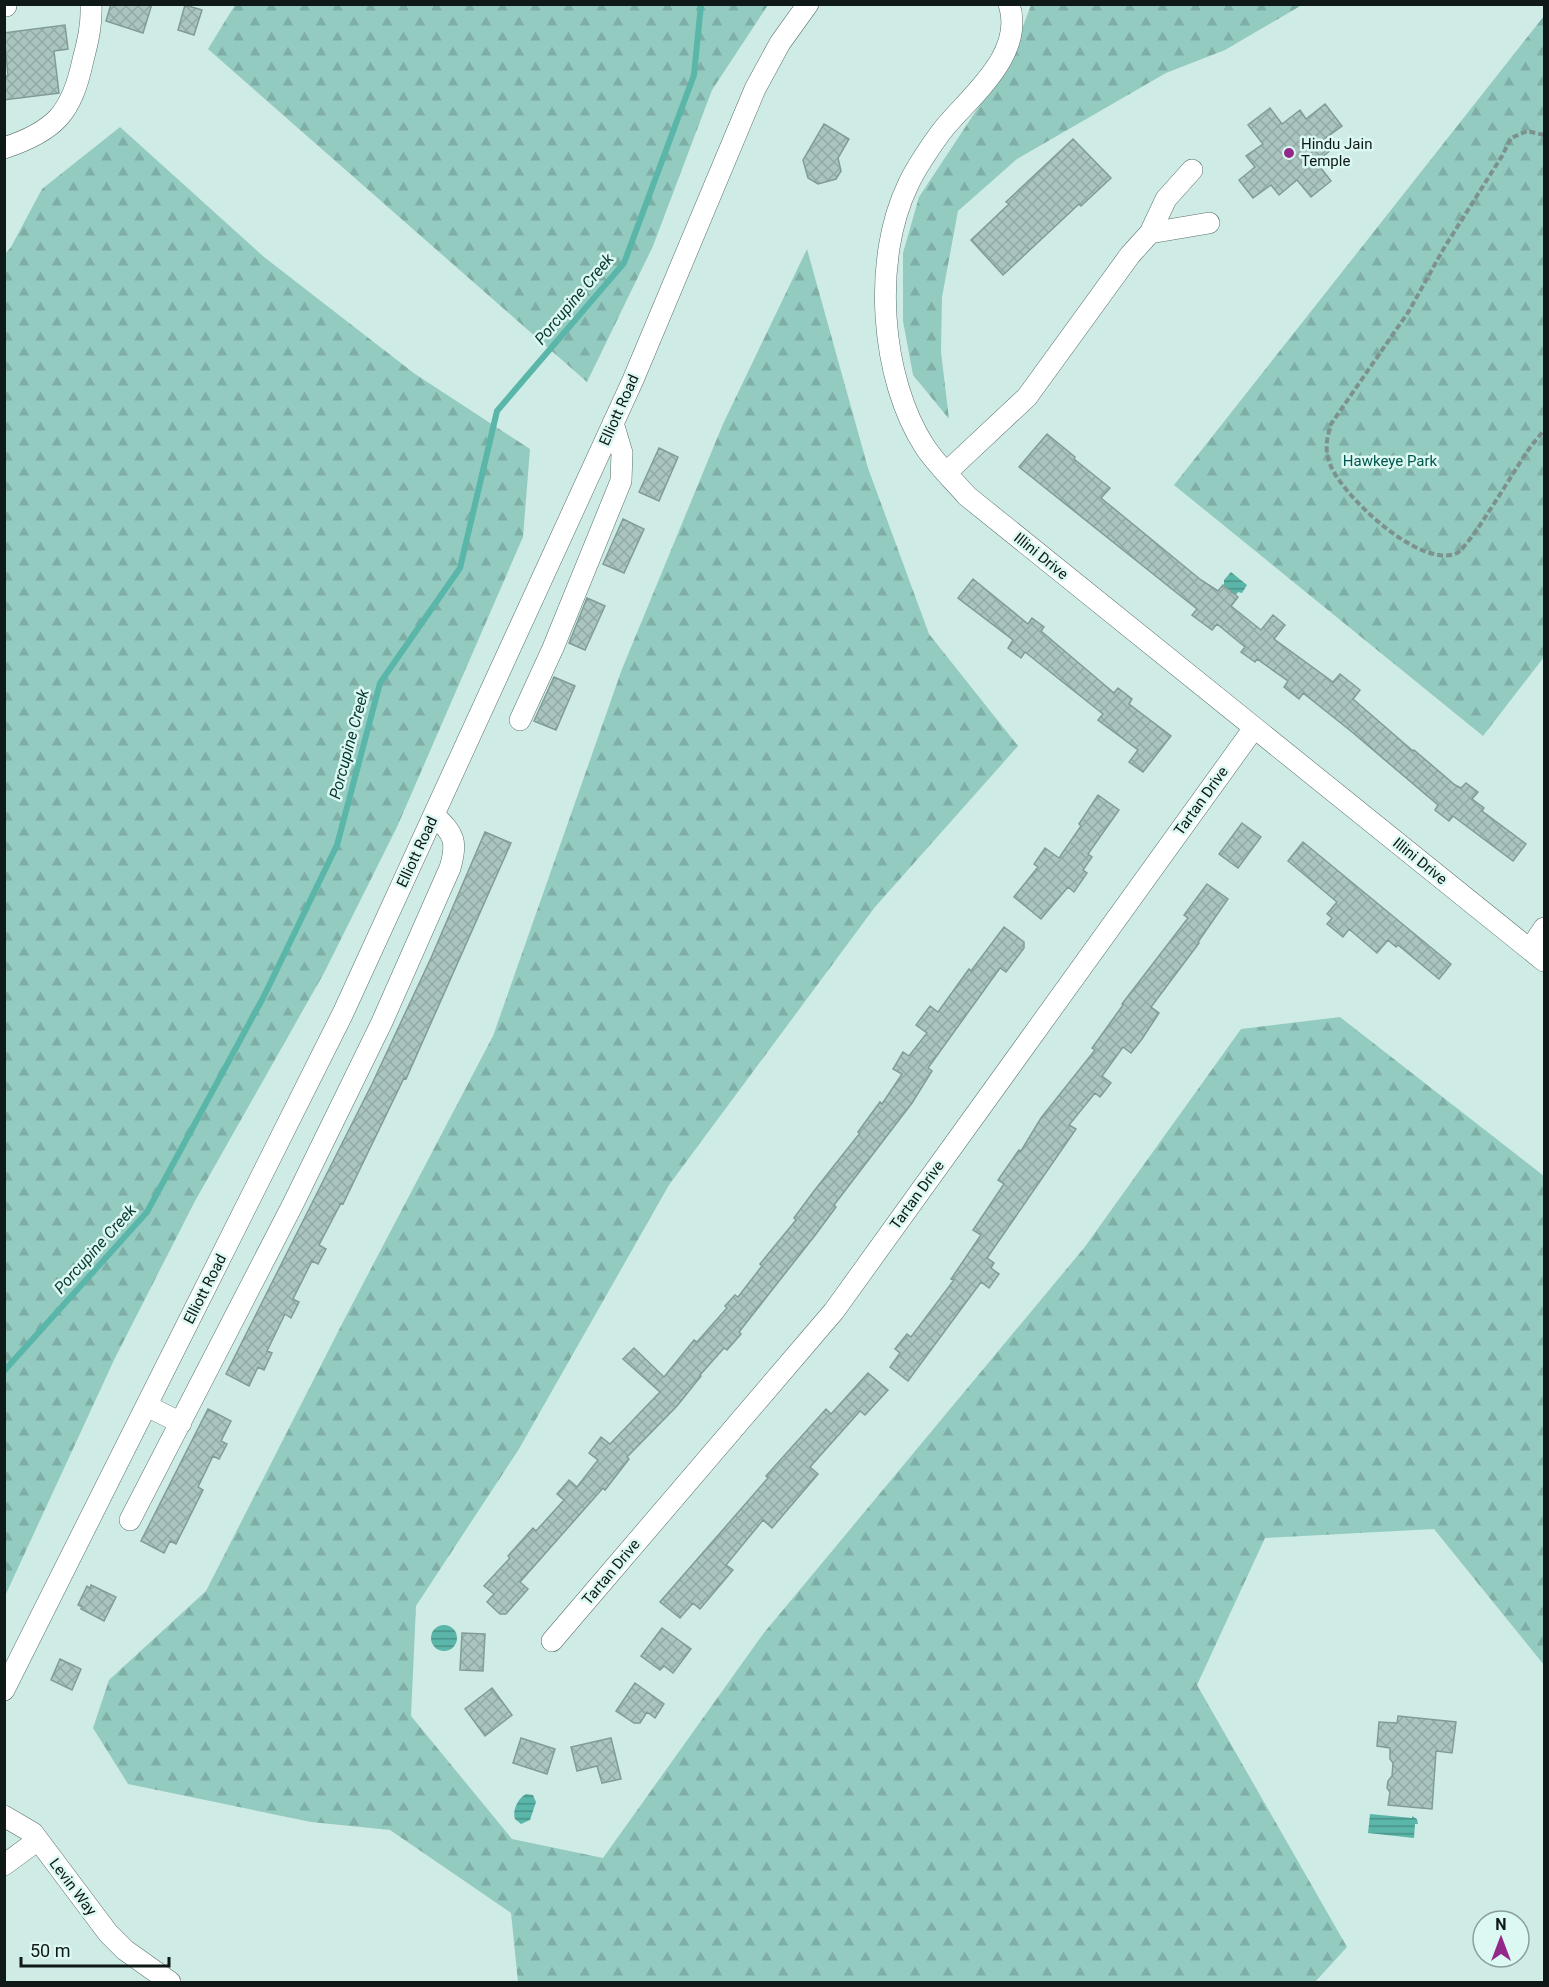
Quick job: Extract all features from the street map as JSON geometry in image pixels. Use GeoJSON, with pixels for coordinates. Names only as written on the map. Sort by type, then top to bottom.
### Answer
{"type":"FeatureCollection","features":[{"type":"Feature","properties":{"kind":"street"},"geometry":{"type":"LineString","coordinates":[[4,148],[40,134],[58,119],[70,104],[78,83],[88,40],[92,19],[91,4]]}},
{"type":"Feature","properties":{"kind":"street","name":"Elliott Road"},"geometry":{"type":"LineString","coordinates":[[4,1690],[343,1013],[613,423],[755,89],[780,43],[807,4]]}},
{"type":"Feature","properties":{"kind":"street","name":"Illini Drive"},"geometry":{"type":"LineString","coordinates":[[1009,4],[1012,32],[1002,59],[983,85],[943,129],[908,185],[892,230],[886,264],[886,319],[892,364],[900,392],[926,447],[967,496],[1537,955]]}},
{"type":"Feature","properties":{"kind":"street"},"geometry":{"type":"LineString","coordinates":[[947,472],[1027,397],[1131,255],[1150,233],[1166,199],[1192,170]]}},
{"type":"Feature","properties":{"kind":"street"},"geometry":{"type":"LineString","coordinates":[[1150,233],[1209,223]]}},
{"type":"Feature","properties":{"kind":"street"},"geometry":{"type":"LineString","coordinates":[[520,720],[553,648],[621,481],[622,453],[613,423]]}},
{"type":"Feature","properties":{"kind":"street","name":"Tartan Drive"},"geometry":{"type":"LineString","coordinates":[[552,1641],[834,1311],[1254,728]]}},
{"type":"Feature","properties":{"kind":"street"},"geometry":{"type":"LineString","coordinates":[[130,1520],[293,1204],[376,1032],[450,868],[456,850],[453,838],[449,829],[434,815]]}},
{"type":"Feature","properties":{"kind":"street"},"geometry":{"type":"LineString","coordinates":[[1537,955],[1545,928]]}},
{"type":"Feature","properties":{"kind":"street"},"geometry":{"type":"LineString","coordinates":[[147,1406],[181,1424]]}},
{"type":"Feature","properties":{"kind":"street","name":"Levin Way"},"geometry":{"type":"LineString","coordinates":[[4,1816],[33,1833],[108,1933],[125,1950],[170,1983]]}},
{"type":"Feature","properties":{"kind":"street"},"geometry":{"type":"LineString","coordinates":[[4,1865],[38,1840]]}},
{"type":"Feature","properties":{"kind":"path"},"geometry":{"type":"LineString","coordinates":[[1544,433],[1529,449],[1460,552],[1448,556],[1436,555],[1415,547],[1368,514],[1339,480],[1330,463],[1325,445],[1331,424],[1409,311],[1444,248],[1511,138],[1527,131],[1545,135]]}},
{"type":"Feature","properties":{"kind":"green space"},"geometry":{"type":"Polygon","coordinates":[[[235,5],[768,5],[712,90],[653,246],[587,382],[208,49],[235,5]]]}},
{"type":"Feature","properties":{"kind":"green space"},"geometry":{"type":"Polygon","coordinates":[[[1031,5],[1302,5],[1225,50],[1166,73],[1017,159],[958,211],[942,297],[941,352],[949,419],[913,375],[903,321],[903,253],[919,197],[1011,58],[1031,5]]]}},
{"type":"Feature","properties":{"kind":"green space","name":"Hawkeye Park"},"geometry":{"type":"Polygon","coordinates":[[[1544,16],[1544,657],[1483,736],[1174,485],[1544,16]]]}},
{"type":"Feature","properties":{"kind":"green space"},"geometry":{"type":"Polygon","coordinates":[[[120,127],[264,257],[415,374],[530,449],[523,537],[397,827],[324,973],[195,1201],[115,1358],[5,1596],[5,254],[42,189],[120,127]]]}},
{"type":"Feature","properties":{"kind":"green space"},"geometry":{"type":"Polygon","coordinates":[[[807,249],[868,468],[929,634],[1018,746],[875,907],[669,1185],[519,1449],[416,1606],[411,1716],[512,1839],[603,1858],[763,1634],[1084,1248],[1241,1029],[1340,1017],[1544,1176],[1544,1665],[1434,1529],[1265,1538],[1197,1685],[1347,1947],[1315,1982],[518,1982],[511,1913],[390,1830],[311,1822],[128,1784],[93,1728],[109,1680],[206,1591],[344,1320],[493,1036],[622,669],[723,424],[807,249]]]}},
{"type":"Feature","properties":{"kind":"shaded area"},"geometry":{"type":"Polygon","coordinates":[[[1231,572],[1247,585],[1242,593],[1238,592],[1236,595],[1224,586],[1224,580],[1231,572]]]}},
{"type":"Feature","properties":{"kind":"shaded area"},"geometry":{"type":"Polygon","coordinates":[[[444,1625],[453,1629],[457,1638],[453,1647],[444,1651],[435,1647],[431,1638],[435,1629],[444,1625]]]}},
{"type":"Feature","properties":{"kind":"shaded area"},"geometry":{"type":"Polygon","coordinates":[[[526,1794],[533,1795],[536,1802],[530,1820],[521,1824],[515,1819],[514,1812],[518,1802],[526,1794]]]}},
{"type":"Feature","properties":{"kind":"shaded area"},"geometry":{"type":"Polygon","coordinates":[[[1370,1814],[1412,1818],[1412,1816],[1417,1819],[1418,1824],[1415,1824],[1414,1838],[1368,1833],[1370,1814]]]}},
{"type":"Feature","properties":{"kind":"building"},"geometry":{"type":"Polygon","coordinates":[[[111,4],[152,4],[143,33],[106,21],[111,4]]]}},
{"type":"Feature","properties":{"kind":"building"},"geometry":{"type":"Polygon","coordinates":[[[185,5],[202,10],[194,35],[178,30],[185,5]]]}},
{"type":"Feature","properties":{"kind":"building"},"geometry":{"type":"Polygon","coordinates":[[[65,25],[68,49],[54,51],[59,93],[4,100],[4,76],[8,76],[4,33],[65,25]]]}},
{"type":"Feature","properties":{"kind":"building","name":"Hindu Jain Temple"},"geometry":{"type":"Polygon","coordinates":[[[1325,104],[1342,126],[1323,140],[1331,150],[1316,162],[1331,181],[1311,197],[1297,180],[1279,195],[1271,185],[1253,198],[1239,180],[1255,167],[1246,156],[1263,144],[1248,125],[1270,108],[1282,124],[1300,110],[1306,119],[1325,104]]]}},
{"type":"Feature","properties":{"kind":"building"},"geometry":{"type":"Polygon","coordinates":[[[824,124],[849,139],[838,158],[841,171],[836,179],[818,184],[808,178],[803,160],[824,124]]]}},
{"type":"Feature","properties":{"kind":"building"},"geometry":{"type":"Polygon","coordinates":[[[1073,139],[1111,178],[1081,206],[1079,204],[1003,275],[971,240],[1009,204],[1006,202],[1073,139]]]}},
{"type":"Feature","properties":{"kind":"building"},"geometry":{"type":"Polygon","coordinates":[[[1047,434],[1110,488],[1101,498],[1201,580],[1218,591],[1223,585],[1238,597],[1231,606],[1261,630],[1273,615],[1285,625],[1274,639],[1333,682],[1340,674],[1360,690],[1353,699],[1413,751],[1455,785],[1461,788],[1466,783],[1478,792],[1472,799],[1484,808],[1482,811],[1526,844],[1513,861],[1453,816],[1449,821],[1435,810],[1438,805],[1352,732],[1303,693],[1299,699],[1284,687],[1288,681],[1257,659],[1255,662],[1241,652],[1245,647],[1217,624],[1212,630],[1192,615],[1197,609],[1019,467],[1047,434]]]}},
{"type":"Feature","properties":{"kind":"building"},"geometry":{"type":"Polygon","coordinates":[[[659,448],[678,457],[659,501],[639,492],[659,448]]]}},
{"type":"Feature","properties":{"kind":"building"},"geometry":{"type":"Polygon","coordinates":[[[623,519],[644,529],[624,573],[603,564],[623,519]]]}},
{"type":"Feature","properties":{"kind":"building"},"geometry":{"type":"Polygon","coordinates":[[[973,579],[1028,624],[1032,618],[1044,627],[1041,631],[1114,693],[1118,688],[1132,699],[1129,704],[1171,736],[1143,772],[1129,762],[1138,750],[1098,720],[1103,714],[1025,652],[1021,658],[1008,648],[1013,640],[958,598],[973,579]]]}},
{"type":"Feature","properties":{"kind":"building"},"geometry":{"type":"Polygon","coordinates":[[[587,598],[605,606],[585,650],[569,643],[587,598]]]}},
{"type":"Feature","properties":{"kind":"building"},"geometry":{"type":"Polygon","coordinates":[[[554,677],[575,686],[556,730],[534,721],[554,677]]]}},
{"type":"Feature","properties":{"kind":"building"},"geometry":{"type":"Polygon","coordinates":[[[1098,795],[1119,810],[1088,854],[1092,857],[1083,870],[1087,873],[1074,892],[1068,887],[1041,919],[1014,897],[1038,867],[1034,864],[1045,848],[1059,858],[1081,826],[1079,824],[1098,795]]]}},
{"type":"Feature","properties":{"kind":"building"},"geometry":{"type":"Polygon","coordinates":[[[1242,823],[1261,837],[1238,868],[1219,854],[1242,823]]]}},
{"type":"Feature","properties":{"kind":"building"},"geometry":{"type":"Polygon","coordinates":[[[485,832],[511,843],[406,1079],[404,1078],[343,1204],[341,1203],[319,1245],[326,1249],[318,1264],[312,1261],[293,1299],[299,1302],[291,1318],[285,1314],[267,1351],[272,1353],[264,1370],[258,1367],[249,1386],[226,1374],[372,1084],[431,958],[485,832]]]}},
{"type":"Feature","properties":{"kind":"building"},"geometry":{"type":"Polygon","coordinates":[[[1303,842],[1451,964],[1439,979],[1398,945],[1396,947],[1388,940],[1377,953],[1349,929],[1343,937],[1327,924],[1332,918],[1327,914],[1337,902],[1288,861],[1303,842]]]}},
{"type":"Feature","properties":{"kind":"building"},"geometry":{"type":"Polygon","coordinates":[[[1207,884],[1228,899],[1199,943],[1151,1007],[1159,1013],[1142,1039],[1131,1053],[1123,1047],[1102,1076],[1111,1083],[1100,1097],[1095,1093],[1069,1125],[1076,1129],[987,1258],[994,1263],[991,1268],[999,1274],[989,1288],[981,1282],[908,1381],[890,1367],[900,1353],[895,1349],[907,1334],[911,1337],[954,1280],[951,1279],[981,1235],[973,1230],[1004,1184],[998,1180],[1019,1150],[1021,1151],[1041,1118],[1095,1050],[1092,1048],[1122,1004],[1188,918],[1184,915],[1207,884]]]}},
{"type":"Feature","properties":{"kind":"building"},"geometry":{"type":"Polygon","coordinates":[[[1004,927],[1024,942],[1024,948],[1006,972],[1000,968],[928,1068],[932,1071],[912,1103],[834,1205],[836,1207],[739,1332],[741,1334],[727,1350],[724,1348],[677,1406],[627,1457],[629,1459],[605,1490],[603,1488],[520,1582],[528,1589],[506,1614],[500,1614],[487,1602],[494,1594],[484,1586],[533,1528],[536,1531],[564,1500],[557,1494],[569,1480],[577,1487],[598,1460],[589,1453],[601,1437],[610,1444],[660,1392],[623,1359],[634,1348],[664,1377],[694,1340],[697,1342],[727,1308],[725,1306],[735,1295],[738,1297],[762,1266],[760,1264],[796,1220],[794,1218],[860,1133],[858,1132],[880,1102],[882,1104],[902,1074],[893,1069],[903,1052],[909,1056],[927,1033],[916,1025],[930,1006],[938,1012],[969,969],[971,971],[1004,927]]]}},
{"type":"Feature","properties":{"kind":"building"},"geometry":{"type":"Polygon","coordinates":[[[868,1373],[888,1390],[865,1415],[860,1411],[810,1467],[818,1474],[772,1528],[763,1520],[726,1565],[733,1570],[700,1609],[693,1603],[680,1618],[660,1602],[826,1409],[831,1414],[868,1373]]]}},
{"type":"Feature","properties":{"kind":"building"},"geometry":{"type":"Polygon","coordinates":[[[208,1409],[231,1421],[221,1441],[227,1444],[219,1459],[213,1456],[198,1487],[203,1490],[176,1544],[170,1541],[164,1553],[141,1541],[208,1409]]]}},
{"type":"Feature","properties":{"kind":"building"},"geometry":{"type":"Polygon","coordinates":[[[91,1585],[116,1597],[104,1621],[81,1609],[82,1607],[78,1605],[87,1586],[90,1588],[91,1585]]]}},
{"type":"Feature","properties":{"kind":"building"},"geometry":{"type":"Polygon","coordinates":[[[662,1628],[691,1649],[673,1673],[664,1666],[660,1670],[641,1656],[662,1628]]]}},
{"type":"Feature","properties":{"kind":"building"},"geometry":{"type":"Polygon","coordinates":[[[462,1633],[485,1634],[483,1671],[460,1670],[462,1633]]]}},
{"type":"Feature","properties":{"kind":"building"},"geometry":{"type":"Polygon","coordinates":[[[60,1659],[81,1669],[72,1690],[51,1680],[60,1659]]]}},
{"type":"Feature","properties":{"kind":"building"},"geometry":{"type":"Polygon","coordinates":[[[635,1683],[664,1704],[655,1718],[647,1712],[640,1723],[634,1723],[616,1711],[635,1683]]]}},
{"type":"Feature","properties":{"kind":"building"},"geometry":{"type":"Polygon","coordinates":[[[492,1688],[512,1715],[485,1736],[465,1709],[492,1688]]]}},
{"type":"Feature","properties":{"kind":"building"},"geometry":{"type":"Polygon","coordinates":[[[1398,1716],[1456,1722],[1452,1753],[1436,1751],[1432,1809],[1388,1805],[1390,1792],[1387,1788],[1392,1776],[1393,1763],[1390,1759],[1390,1748],[1377,1746],[1379,1722],[1397,1723],[1398,1716]]]}},
{"type":"Feature","properties":{"kind":"building"},"geometry":{"type":"Polygon","coordinates":[[[521,1738],[555,1749],[547,1774],[513,1763],[521,1738]]]}},
{"type":"Feature","properties":{"kind":"building"},"geometry":{"type":"Polygon","coordinates":[[[611,1738],[621,1779],[602,1783],[597,1766],[577,1771],[571,1747],[611,1738]]]}},
{"type":"Feature","properties":{"kind":"waterway","name":"Porcupine Creek"},"geometry":{"type":"LineString","coordinates":[[4,1371],[147,1212],[264,996],[337,845],[380,683],[460,568],[497,411],[624,263],[694,75],[701,4]]}},
{"type":"Feature","properties":{"kind":"place","name":"Hindu Jain Temple"},"geometry":{"type":"Point","coordinates":[1289,153]}}]}
